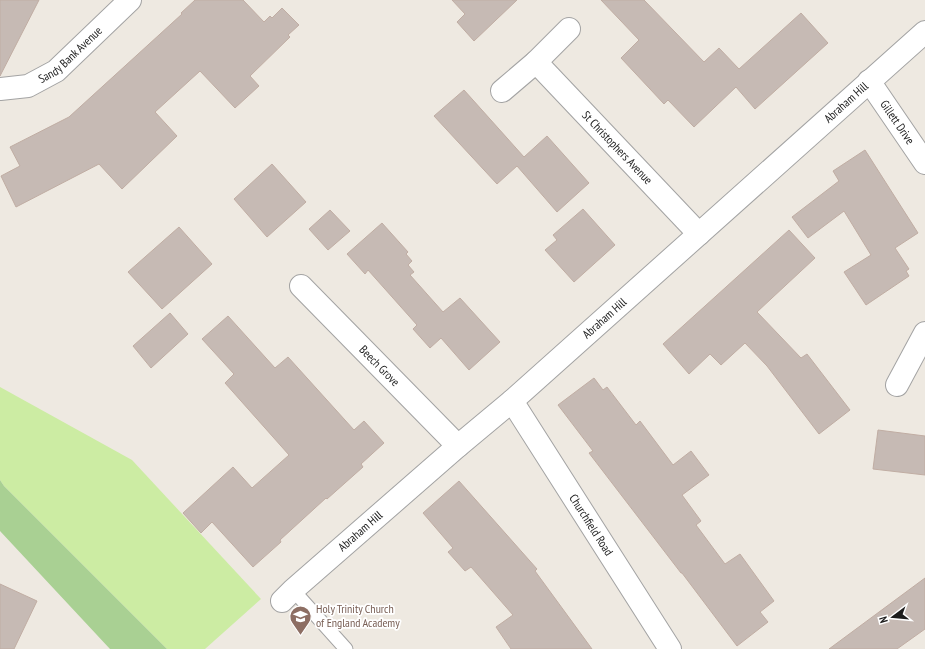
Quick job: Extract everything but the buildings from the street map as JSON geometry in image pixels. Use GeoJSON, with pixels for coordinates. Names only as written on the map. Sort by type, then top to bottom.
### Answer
{"type":"FeatureCollection","features":[{"type":"Feature","properties":{"kind":"street","name":"Sandy Bank Avenue"},"geometry":{"type":"LineString","coordinates":[[0,90],[28,86],[56,71],[130,0]]}},
{"type":"Feature","properties":{"kind":"street"},"geometry":{"type":"LineString","coordinates":[[502,91],[536,62],[569,29]]}},
{"type":"Feature","properties":{"kind":"street","name":"Abraham Hill"},"geometry":{"type":"LineString","coordinates":[[288,595],[458,446],[512,401],[925,32]]}},
{"type":"Feature","properties":{"kind":"street","name":"St Christophers Avenue"},"geometry":{"type":"LineString","coordinates":[[536,62],[699,234]]}},
{"type":"Feature","properties":{"kind":"street","name":"Gillett Drive"},"geometry":{"type":"LineString","coordinates":[[869,81],[925,163]]}},
{"type":"Feature","properties":{"kind":"street","name":"Beech Grove"},"geometry":{"type":"LineString","coordinates":[[301,286],[458,446]]}},
{"type":"Feature","properties":{"kind":"street"},"geometry":{"type":"LineString","coordinates":[[897,385],[925,333]]}},
{"type":"Feature","properties":{"kind":"street","name":"Churchfield Road"},"geometry":{"type":"LineString","coordinates":[[512,401],[670,649]]}},
{"type":"Feature","properties":{"kind":"lane"},"geometry":{"type":"LineString","coordinates":[[288,595],[346,649]]}},
{"type":"Feature","properties":{"kind":"green space"},"geometry":{"type":"Polygon","coordinates":[[[0,387],[132,460],[261,599],[205,649],[167,649],[4,486],[0,480],[0,387]]]}},
{"type":"Feature","properties":{"kind":"green space"},"geometry":{"type":"Polygon","coordinates":[[[0,480],[4,486],[167,649],[110,649],[0,531],[0,480]]]}},
{"type":"Feature","properties":{"kind":"place","name":"Holy Trinity Church of England Academy"},"geometry":{"type":"Point","coordinates":[301,636]}}]}
